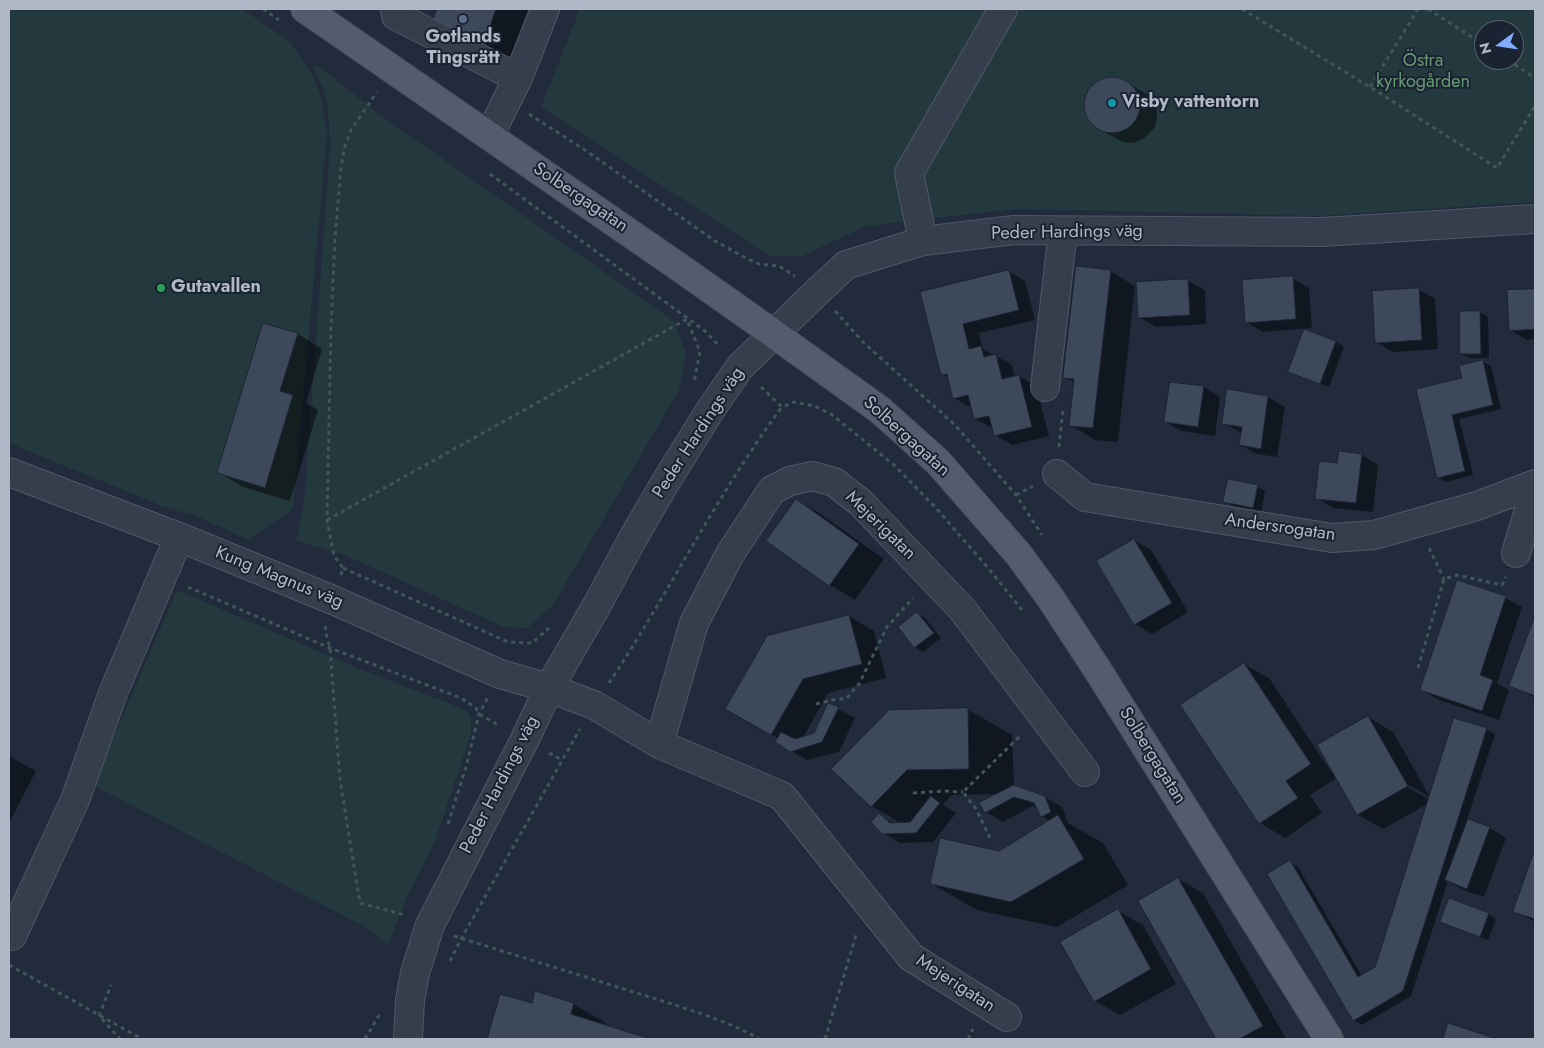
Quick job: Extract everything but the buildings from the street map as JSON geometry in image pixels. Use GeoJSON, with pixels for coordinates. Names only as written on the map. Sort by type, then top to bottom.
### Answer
{"type":"FeatureCollection","features":[{"type":"Feature","properties":{"kind":"main road","name":"Solbergagatan"},"geometry":{"type":"LineString","coordinates":[[305,9],[676,264],[774,334],[880,410],[938,462],[1018,555],[1049,596],[1098,669],[1329,1039]]}},
{"type":"Feature","properties":{"kind":"street"},"geometry":{"type":"LineString","coordinates":[[395,9],[396,16],[518,78]]}},
{"type":"Feature","properties":{"kind":"street"},"geometry":{"type":"LineString","coordinates":[[489,136],[518,78],[545,9]]}},
{"type":"Feature","properties":{"kind":"street"},"geometry":{"type":"LineString","coordinates":[[922,241],[909,173],[1003,9]]}},
{"type":"Feature","properties":{"kind":"street","name":"Peder Hardings väg"},"geometry":{"type":"LineString","coordinates":[[408,1039],[410,1000],[415,973],[430,925],[525,739],[548,688],[665,483],[711,409],[740,367],[846,265],[922,241],[1014,230],[1322,232],[1535,219]]}},
{"type":"Feature","properties":{"kind":"street"},"geometry":{"type":"LineString","coordinates":[[1045,387],[1063,231]]}},
{"type":"Feature","properties":{"kind":"street","name":"Kung Magnus väg"},"geometry":{"type":"LineString","coordinates":[[9,472],[179,537],[333,600],[500,674],[548,688]]}},
{"type":"Feature","properties":{"kind":"street","name":"Andersrogatan"},"geometry":{"type":"LineString","coordinates":[[1057,474],[1085,498],[1332,538],[1374,535],[1477,506],[1535,484]]}},
{"type":"Feature","properties":{"kind":"street","name":"Mejerigatan"},"geometry":{"type":"LineString","coordinates":[[659,744],[694,623],[730,554],[772,490],[790,481],[812,476],[834,482],[860,502],[962,609],[1085,772]]}},
{"type":"Feature","properties":{"kind":"street"},"geometry":{"type":"LineString","coordinates":[[1516,553],[1535,490]]}},
{"type":"Feature","properties":{"kind":"street"},"geometry":{"type":"LineString","coordinates":[[9,933],[12,936],[75,800],[113,693],[179,537]]}},
{"type":"Feature","properties":{"kind":"street","name":"Mejerigatan"},"geometry":{"type":"LineString","coordinates":[[548,688],[594,705],[659,744],[782,796],[911,957],[1007,1017]]}},
{"type":"Feature","properties":{"kind":"path"},"geometry":{"type":"LineString","coordinates":[[1242,9],[1498,168],[1535,106]]}},
{"type":"Feature","properties":{"kind":"path"},"geometry":{"type":"LineString","coordinates":[[1370,87],[1418,9]]}},
{"type":"Feature","properties":{"kind":"path"},"geometry":{"type":"LineString","coordinates":[[1428,9],[1474,39]]}},
{"type":"Feature","properties":{"kind":"path"},"geometry":{"type":"LineString","coordinates":[[392,68],[351,130],[345,146],[341,167],[331,316],[327,520],[334,556],[342,568],[508,642],[532,643],[553,625]]}},
{"type":"Feature","properties":{"kind":"path"},"geometry":{"type":"LineString","coordinates":[[1523,70],[1535,78]]}},
{"type":"Feature","properties":{"kind":"path"},"geometry":{"type":"LineString","coordinates":[[327,520],[688,319],[700,352],[692,391]]}},
{"type":"Feature","properties":{"kind":"path"},"geometry":{"type":"LineString","coordinates":[[1045,387],[1063,399],[1057,474]]}},
{"type":"Feature","properties":{"kind":"path"},"geometry":{"type":"LineString","coordinates":[[449,963],[460,939],[594,705],[637,642],[744,461],[782,407]]}},
{"type":"Feature","properties":{"kind":"path"},"geometry":{"type":"LineString","coordinates":[[1418,668],[1444,579],[1458,575],[1502,585],[1516,553]]}},
{"type":"Feature","properties":{"kind":"path"},"geometry":{"type":"LineString","coordinates":[[342,568],[325,630],[330,648],[340,780],[360,903],[407,915],[405,923]]}},
{"type":"Feature","properties":{"kind":"path"},"geometry":{"type":"LineString","coordinates":[[162,576],[330,648],[460,698],[476,708],[479,714],[478,722],[447,828]]}},
{"type":"Feature","properties":{"kind":"path"},"geometry":{"type":"LineString","coordinates":[[816,704],[836,699],[846,699],[859,684],[887,627],[932,577]]}},
{"type":"Feature","properties":{"kind":"path"},"geometry":{"type":"LineString","coordinates":[[479,714],[562,760]]}},
{"type":"Feature","properties":{"kind":"path"},"geometry":{"type":"LineString","coordinates":[[963,792],[1042,714]]}},
{"type":"Feature","properties":{"kind":"path"},"geometry":{"type":"LineString","coordinates":[[914,793],[945,790],[963,792],[976,809],[990,838]]}},
{"type":"Feature","properties":{"kind":"path"},"geometry":{"type":"LineString","coordinates":[[825,1039],[866,902]]}},
{"type":"Feature","properties":{"kind":"path"},"geometry":{"type":"LineString","coordinates":[[460,939],[672,1004],[751,1034],[758,1039]]}},
{"type":"Feature","properties":{"kind":"path"},"geometry":{"type":"LineString","coordinates":[[9,965],[142,1039]]}},
{"type":"Feature","properties":{"kind":"path"},"geometry":{"type":"LineString","coordinates":[[99,1016],[111,985]]}},
{"type":"Feature","properties":{"kind":"path"},"geometry":{"type":"LineString","coordinates":[[365,1039],[383,1008]]}},
{"type":"Feature","properties":{"kind":"path"},"geometry":{"type":"LineString","coordinates":[[99,1016],[120,1039]]}},
{"type":"Feature","properties":{"kind":"green space","name":"Gutavallen"},"geometry":{"type":"Polygon","coordinates":[[[9,9],[242,9],[289,41],[312,73],[322,100],[327,133],[293,509],[249,540],[201,518],[160,505],[9,443],[9,9]]]}},
{"type":"Feature","properties":{"kind":"green space","name":"Östra kyrkogården"},"geometry":{"type":"Polygon","coordinates":[[[580,9],[1535,9],[1535,202],[1317,216],[1016,209],[866,226],[802,256],[770,256],[541,107],[580,9]]]}},
{"type":"Feature","properties":{"kind":"green space"},"geometry":{"type":"Polygon","coordinates":[[[319,66],[380,115],[674,321],[686,353],[679,390],[553,605],[527,628],[504,627],[347,556],[296,540],[304,504],[330,145],[328,110],[324,91],[313,67],[319,66]]]}},
{"type":"Feature","properties":{"kind":"green space"},"geometry":{"type":"Polygon","coordinates":[[[177,590],[357,668],[466,710],[471,717],[471,734],[434,844],[408,895],[388,944],[363,926],[93,785],[177,590]]]}},
{"type":"Feature","properties":{"kind":"place","name":"Gotlands Tingsrätt"},"geometry":{"type":"Point","coordinates":[463,19]}},
{"type":"Feature","properties":{"kind":"place","name":"Visby vattentorn"},"geometry":{"type":"Point","coordinates":[1112,103]}},
{"type":"Feature","properties":{"kind":"place","name":"Gutavallen"},"geometry":{"type":"Point","coordinates":[161,288]}}]}
